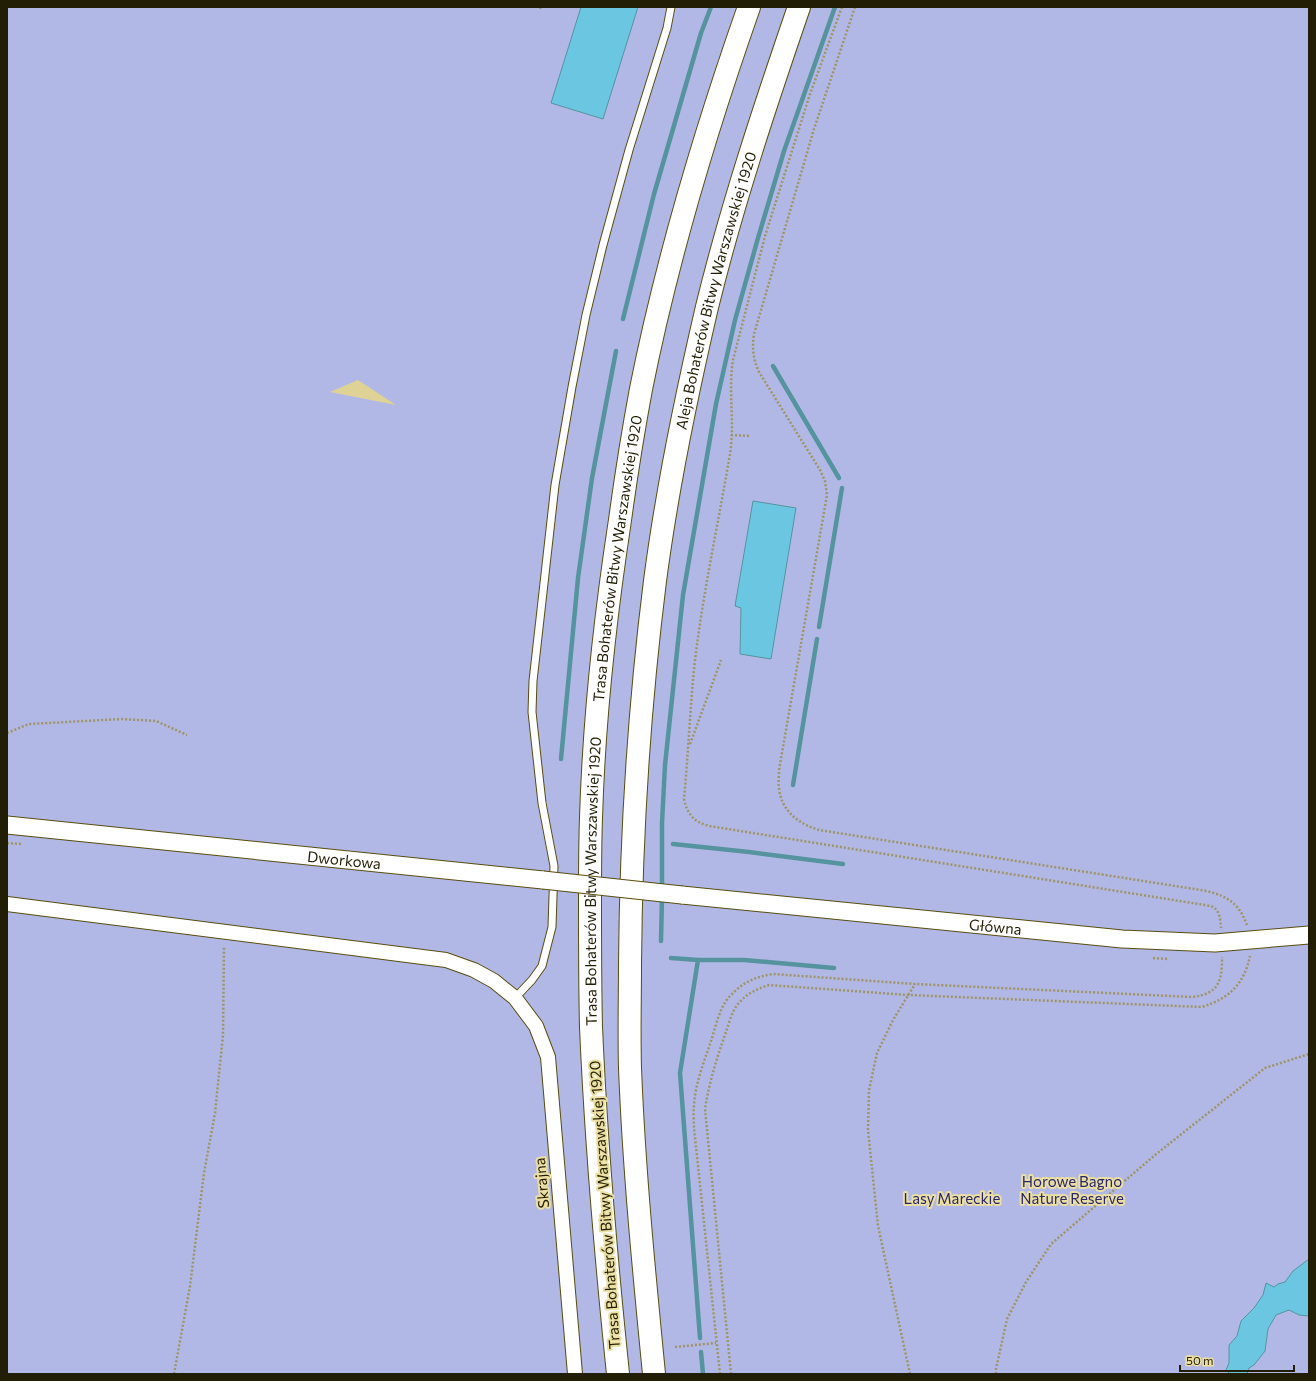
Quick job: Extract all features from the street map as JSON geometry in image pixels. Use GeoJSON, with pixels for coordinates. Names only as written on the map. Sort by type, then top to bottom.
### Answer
{"type":"FeatureCollection","features":[{"type":"Feature","properties":{"kind":"highway","name":"Trasa Bohaterów Bitwy Warszawskiej 1920"},"geometry":{"type":"LineString","coordinates":[[618,1374],[606,1248],[594,1079],[590,976],[590,821],[595,733],[603,643],[628,466],[641,391],[663,293],[698,164],[727,70],[749,7]]}},
{"type":"Feature","properties":{"kind":"highway","name":"Aleja Bohaterów Bitwy Warszawskiej 1920"},"geometry":{"type":"LineString","coordinates":[[654,1374],[639,1212],[630,1059],[633,824],[639,740],[656,580],[671,481],[683,417],[727,230],[761,120],[799,7]]}},
{"type":"Feature","properties":{"kind":"street","name":"Dworkowa"},"geometry":{"type":"LineString","coordinates":[[7,826],[682,895]]}},
{"type":"Feature","properties":{"kind":"street","name":"Główna"},"geometry":{"type":"LineString","coordinates":[[682,895],[1076,935],[1130,939],[1221,943],[1309,935]]}},
{"type":"Feature","properties":{"kind":"street"},"geometry":{"type":"LineString","coordinates":[[7,904],[446,960],[474,970],[494,981],[515,998]]}},
{"type":"Feature","properties":{"kind":"street","name":"Skrajna"},"geometry":{"type":"LineString","coordinates":[[515,998],[536,1026],[548,1057],[575,1374]]}},
{"type":"Feature","properties":{"kind":"lane"},"geometry":{"type":"LineString","coordinates":[[515,998],[532,980],[542,966],[552,927],[554,866],[542,803],[532,712],[537,650],[555,485],[586,315],[629,150],[667,28],[671,7]]}},
{"type":"Feature","properties":{"kind":"path"},"geometry":{"type":"LineString","coordinates":[[720,1374],[693,1107],[701,1071],[720,1014],[727,1000],[743,984],[758,977],[773,974],[914,984],[1176,997],[1203,996],[1212,991],[1218,984],[1221,977],[1220,918],[1218,911],[1211,906],[709,826],[695,821],[685,806],[684,799],[694,669],[730,453],[730,377],[765,236],[810,94],[842,7]]}},
{"type":"Feature","properties":{"kind":"path"},"geometry":{"type":"LineString","coordinates":[[731,1374],[705,1109],[712,1074],[737,1005],[744,997],[755,989],[770,985],[908,995],[1202,1007],[1217,1002],[1236,988],[1246,972],[1250,956],[1247,924],[1241,911],[1228,898],[1220,895],[1207,891],[1074,869],[819,830],[798,821],[786,810],[781,798],[778,788],[779,770],[827,495],[825,481],[820,470],[759,372],[754,361],[752,348],[754,334],[814,129],[855,7]]}},
{"type":"Feature","properties":{"kind":"path"},"geometry":{"type":"LineString","coordinates":[[731,435],[751,436]]}},
{"type":"Feature","properties":{"kind":"path"},"geometry":{"type":"LineString","coordinates":[[689,748],[721,660]]}},
{"type":"Feature","properties":{"kind":"path"},"geometry":{"type":"LineString","coordinates":[[7,733],[29,724],[122,719],[156,721],[187,735]]}},
{"type":"Feature","properties":{"kind":"path"},"geometry":{"type":"LineString","coordinates":[[174,1374],[190,1286],[204,1173],[214,1113],[223,1034],[224,947]]}},
{"type":"Feature","properties":{"kind":"path"},"geometry":{"type":"LineString","coordinates":[[910,1374],[878,1226],[868,1130],[869,1090],[877,1053],[893,1020],[914,984]]}},
{"type":"Feature","properties":{"kind":"path"},"geometry":{"type":"LineString","coordinates":[[996,1374],[1007,1319],[1026,1282],[1051,1244],[1155,1155],[1265,1068],[1309,1054]]}},
{"type":"Feature","properties":{"kind":"path"},"geometry":{"type":"LineString","coordinates":[[675,1347],[716,1343]]}},
{"type":"Feature","properties":{"kind":"green space"},"geometry":{"type":"Polygon","coordinates":[[[7,7],[1309,7],[1309,1374],[7,1374],[7,7]],[[358,380],[330,392],[396,405],[358,380]]]}},
{"type":"Feature","properties":{"kind":"shaded area"},"geometry":{"type":"Polygon","coordinates":[[[581,7],[638,7],[603,119],[551,103],[581,7]]]}},
{"type":"Feature","properties":{"kind":"shaded area"},"geometry":{"type":"Polygon","coordinates":[[[753,501],[796,508],[771,659],[740,654],[741,608],[735,606],[753,501]]]}},
{"type":"Feature","properties":{"kind":"shaded area"},"geometry":{"type":"Polygon","coordinates":[[[1309,1259],[1309,1316],[1299,1315],[1289,1310],[1276,1315],[1268,1329],[1265,1351],[1254,1365],[1249,1368],[1247,1374],[1230,1374],[1226,1370],[1229,1363],[1229,1345],[1237,1336],[1241,1321],[1254,1308],[1263,1295],[1266,1283],[1274,1287],[1285,1282],[1293,1271],[1309,1259]]]}},
{"type":"Feature","properties":{"kind":"waterway"},"geometry":{"type":"LineString","coordinates":[[623,319],[654,194],[701,33],[711,7]]}},
{"type":"Feature","properties":{"kind":"waterway"},"geometry":{"type":"LineString","coordinates":[[662,889],[662,823],[665,765],[683,595],[716,404],[735,320],[784,151],[835,7]]}},
{"type":"Feature","properties":{"kind":"waterway"},"geometry":{"type":"LineString","coordinates":[[561,759],[578,578],[592,478],[616,351]]}},
{"type":"Feature","properties":{"kind":"waterway"},"geometry":{"type":"LineString","coordinates":[[773,366],[839,478]]}},
{"type":"Feature","properties":{"kind":"waterway"},"geometry":{"type":"LineString","coordinates":[[819,627],[842,488]]}},
{"type":"Feature","properties":{"kind":"waterway"},"geometry":{"type":"LineString","coordinates":[[793,785],[817,639]]}},
{"type":"Feature","properties":{"kind":"waterway"},"geometry":{"type":"LineString","coordinates":[[673,844],[843,864]]}},
{"type":"Feature","properties":{"kind":"waterway"},"geometry":{"type":"LineString","coordinates":[[661,941],[662,897]]}},
{"type":"Feature","properties":{"kind":"waterway"},"geometry":{"type":"LineString","coordinates":[[671,958],[698,960],[680,1073],[700,1338]]}},
{"type":"Feature","properties":{"kind":"waterway"},"geometry":{"type":"LineString","coordinates":[[698,960],[744,960],[834,968]]}},
{"type":"Feature","properties":{"kind":"waterway"},"geometry":{"type":"LineString","coordinates":[[701,1352],[703,1374]]}},
{"type":"Feature","properties":{"kind":"park label","name":"Horowe Bagno Nature Reserve"},"geometry":{"type":"Point","coordinates":[1072,1190]}},
{"type":"Feature","properties":{"kind":"park label","name":"Lasy Mareckie"},"geometry":{"type":"Point","coordinates":[952,1198]}}]}
